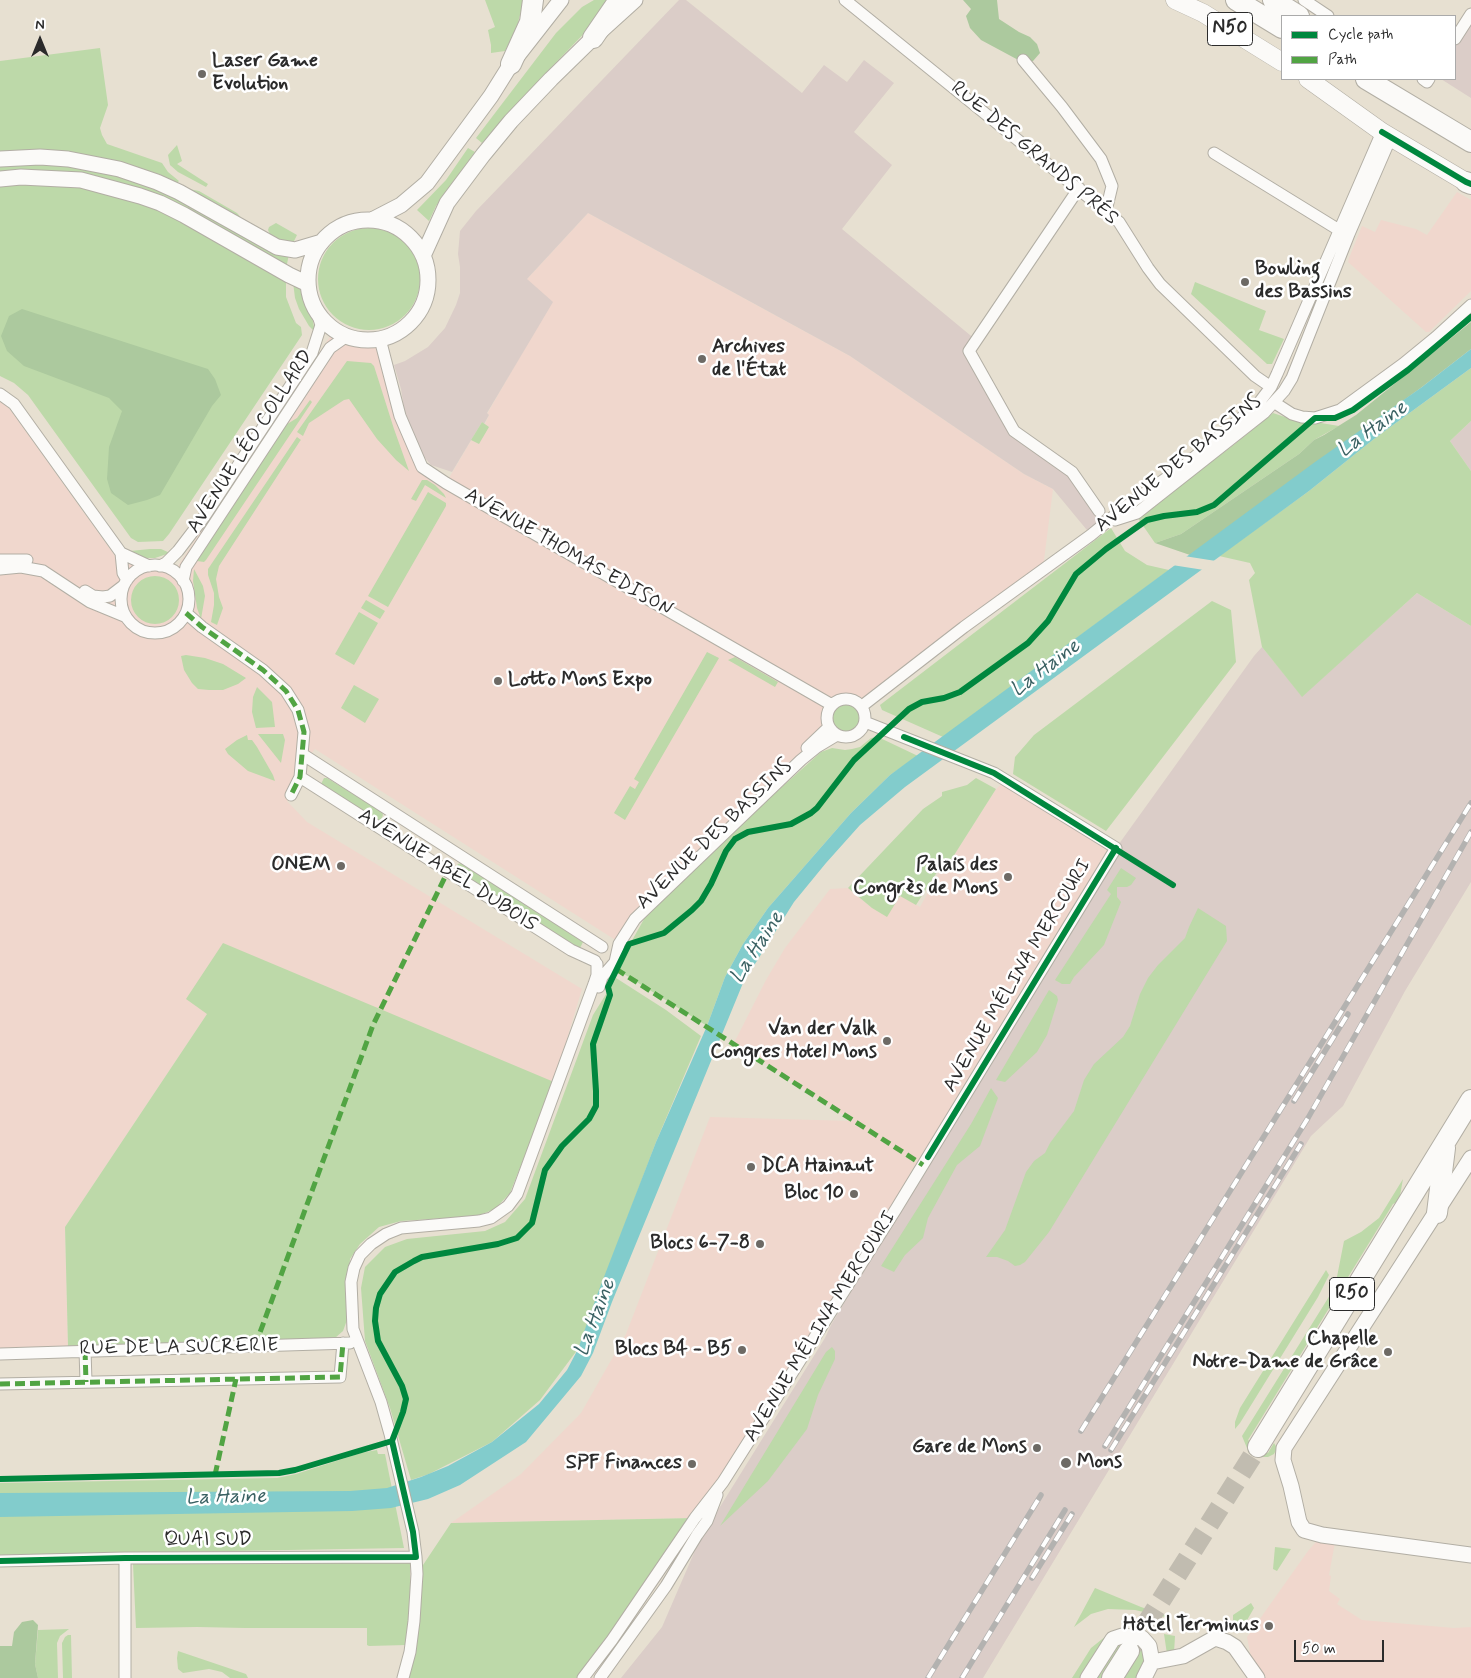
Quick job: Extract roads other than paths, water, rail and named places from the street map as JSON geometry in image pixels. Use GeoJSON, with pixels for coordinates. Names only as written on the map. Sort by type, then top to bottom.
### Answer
{"type":"FeatureCollection","features":[{"type":"Feature","properties":{"kind":"highway"},"geometry":{"type":"LineString","coordinates":[[511,64],[530,22],[533,0]]}},
{"type":"Feature","properties":{"kind":"highway"},"geometry":{"type":"LineString","coordinates":[[593,38],[620,0]]}},
{"type":"Feature","properties":{"kind":"highway"},"geometry":{"type":"LineString","coordinates":[[1236,0],[1281,27]]}},
{"type":"Feature","properties":{"kind":"highway","name":"N50"},"geometry":{"type":"LineString","coordinates":[[1273,0],[1297,15]]}},
{"type":"Feature","properties":{"kind":"highway"},"geometry":{"type":"LineString","coordinates":[[1368,80],[1471,142]]}},
{"type":"Feature","properties":{"kind":"highway"},"geometry":{"type":"LineString","coordinates":[[1388,80],[1430,118]]}},
{"type":"Feature","properties":{"kind":"highway","name":"R50"},"geometry":{"type":"LineString","coordinates":[[1258,1447],[1471,1100]]}},
{"type":"Feature","properties":{"kind":"highway"},"geometry":{"type":"LineString","coordinates":[[1437,1213],[1445,1141]]}},
{"type":"Feature","properties":{"kind":"highway"},"geometry":{"type":"LineString","coordinates":[[1112,1678],[1129,1651]]}},
{"type":"Feature","properties":{"kind":"main road","name":"N50"},"geometry":{"type":"LineString","coordinates":[[1175,0],[1203,13],[1281,61]]}},
{"type":"Feature","properties":{"kind":"main road"},"geometry":{"type":"LineString","coordinates":[[1309,80],[1386,135],[1468,183]]}},
{"type":"Feature","properties":{"kind":"street"},"geometry":{"type":"LineString","coordinates":[[372,220],[401,204],[427,183],[492,96],[511,64],[561,0]]}},
{"type":"Feature","properties":{"kind":"street"},"geometry":{"type":"LineString","coordinates":[[423,256],[447,203],[482,155],[511,121],[593,38],[635,0]]}},
{"type":"Feature","properties":{"kind":"street","name":"RUE DES GRANDS PRÉS"},"geometry":{"type":"LineString","coordinates":[[844,0],[1119,222],[1160,284],[1255,376],[1271,387]]}},
{"type":"Feature","properties":{"kind":"street"},"geometry":{"type":"LineString","coordinates":[[1304,0],[1326,15]]}},
{"type":"Feature","properties":{"kind":"street"},"geometry":{"type":"LineString","coordinates":[[1456,37],[1471,14]]}},
{"type":"Feature","properties":{"kind":"street"},"geometry":{"type":"LineString","coordinates":[[1023,60],[1062,107],[1101,159],[1112,186],[1106,211]]}},
{"type":"Feature","properties":{"kind":"street"},"geometry":{"type":"LineString","coordinates":[[1108,522],[1137,513],[1264,414],[1275,403],[1292,378],[1386,135]]}},
{"type":"Feature","properties":{"kind":"street","name":"AVENUE DES BASSINS"},"geometry":{"type":"LineString","coordinates":[[862,706],[964,627],[1108,522],[1125,507],[1185,465],[1258,404],[1271,387],[1339,230],[1386,135]]}},
{"type":"Feature","properties":{"kind":"street"},"geometry":{"type":"LineString","coordinates":[[1214,153],[1339,230]]}},
{"type":"Feature","properties":{"kind":"street"},"geometry":{"type":"LineString","coordinates":[[0,159],[40,157],[68,159],[119,169],[173,189],[277,247],[295,250],[322,242]]}},
{"type":"Feature","properties":{"kind":"street"},"geometry":{"type":"LineString","coordinates":[[0,178],[81,180],[160,202],[308,284]]}},
{"type":"Feature","properties":{"kind":"street"},"geometry":{"type":"LineString","coordinates":[[1079,188],[969,351],[1014,431],[1072,472],[1100,511]]}},
{"type":"Feature","properties":{"kind":"street"},"geometry":{"type":"LineString","coordinates":[[372,220],[388,223],[403,231],[415,242],[423,256],[428,282],[422,308],[414,319],[393,335],[380,339],[363,340],[347,336],[334,330],[316,309],[308,284],[309,269],[314,255],[322,242],[332,232],[344,225],[372,220]]}},
{"type":"Feature","properties":{"kind":"street"},"geometry":{"type":"LineString","coordinates":[[1275,403],[1292,414],[1302,417],[1316,418],[1340,410],[1403,364],[1471,305]]}},
{"type":"Feature","properties":{"kind":"street","name":"AVENUE LÉO COLLARD"},"geometry":{"type":"LineString","coordinates":[[155,566],[166,563],[178,551],[204,517],[312,353],[321,324],[316,309]]}},
{"type":"Feature","properties":{"kind":"street","name":"AVENUE LÉO COLLARD"},"geometry":{"type":"LineString","coordinates":[[184,581],[186,568],[324,356],[330,348],[347,336]]}},
{"type":"Feature","properties":{"kind":"street","name":"AVENUE THOMAS EDISON"},"geometry":{"type":"LineString","coordinates":[[380,339],[400,416],[422,467],[452,487],[832,705]]}},
{"type":"Feature","properties":{"kind":"street"},"geometry":{"type":"LineString","coordinates":[[0,394],[14,404],[121,553],[125,583],[120,601],[124,616],[130,624],[138,630],[158,634],[175,627],[186,613],[188,607],[188,593],[184,581],[174,572],[121,553]]}},
{"type":"Feature","properties":{"kind":"street"},"geometry":{"type":"LineString","coordinates":[[0,560],[32,561],[42,564],[87,593],[99,597],[110,596],[134,572],[155,566]]}},
{"type":"Feature","properties":{"kind":"street"},"geometry":{"type":"LineString","coordinates":[[0,569],[21,567],[43,572],[90,602],[124,616]]}},
{"type":"Feature","properties":{"kind":"street"},"geometry":{"type":"LineString","coordinates":[[186,613],[202,627],[263,670],[286,691],[300,714],[304,732],[300,777],[291,795]]}},
{"type":"Feature","properties":{"kind":"street"},"geometry":{"type":"LineString","coordinates":[[833,731],[827,715],[836,701],[847,699],[858,702],[864,711],[865,722]]}},
{"type":"Feature","properties":{"kind":"street","name":"AVENUE DES BASSINS"},"geometry":{"type":"LineString","coordinates":[[833,731],[843,737],[854,735],[863,728],[865,722]]}},
{"type":"Feature","properties":{"kind":"street","name":"AVENUE MÉLINA MERCOURI"},"geometry":{"type":"LineString","coordinates":[[583,1678],[612,1640],[723,1482],[896,1209],[1116,848],[994,773],[865,722]]}},
{"type":"Feature","properties":{"kind":"street","name":"AVENUE DES BASSINS"},"geometry":{"type":"LineString","coordinates":[[601,945],[612,943],[631,915],[698,848],[833,731]]}},
{"type":"Feature","properties":{"kind":"street","name":"AVENUE DES BASSINS"},"geometry":{"type":"LineString","coordinates":[[616,955],[619,944],[635,918],[833,731]]}},
{"type":"Feature","properties":{"kind":"street","name":"AVENUE ABEL DUBOIS"},"geometry":{"type":"LineString","coordinates":[[302,754],[601,945]]}},
{"type":"Feature","properties":{"kind":"street","name":"AVENUE ABEL DUBOIS"},"geometry":{"type":"LineString","coordinates":[[300,777],[571,950],[596,963]]}},
{"type":"Feature","properties":{"kind":"street"},"geometry":{"type":"LineString","coordinates":[[358,1343],[356,1295],[358,1270],[362,1261],[382,1242],[402,1232],[487,1225],[507,1214],[520,1198],[602,977],[615,962],[616,955],[613,949],[601,945],[595,954],[597,975],[594,984],[517,1194],[508,1206],[491,1218],[479,1221],[401,1228],[386,1234],[371,1244],[360,1255],[354,1268],[352,1282],[353,1329],[358,1343],[384,1412],[409,1515],[416,1556],[417,1574],[414,1621],[410,1652],[402,1678]]}},
{"type":"Feature","properties":{"kind":"street"},"geometry":{"type":"LineString","coordinates":[[596,963],[603,968],[610,967]]}},
{"type":"Feature","properties":{"kind":"street"},"geometry":{"type":"LineString","coordinates":[[1471,1158],[1284,1448],[1282,1460],[1291,1486],[1299,1522],[1304,1530],[1322,1536],[1471,1555]]}},
{"type":"Feature","properties":{"kind":"street"},"geometry":{"type":"LineString","coordinates":[[0,1384],[340,1377],[343,1343]]}},
{"type":"Feature","properties":{"kind":"street","name":"RUE DE LA SUCRERIE"},"geometry":{"type":"LineString","coordinates":[[0,1354],[358,1343]]}},
{"type":"Feature","properties":{"kind":"street"},"geometry":{"type":"LineString","coordinates":[[85,1350],[86,1382]]}},
{"type":"Feature","properties":{"kind":"street","name":"AVENUE MÉLINA MERCOURI"},"geometry":{"type":"LineString","coordinates":[[600,1678],[666,1586],[707,1521],[723,1482]]}},
{"type":"Feature","properties":{"kind":"street","name":"QUAI SUD"},"geometry":{"type":"LineString","coordinates":[[0,1561],[416,1556]]}},
{"type":"Feature","properties":{"kind":"street"},"geometry":{"type":"LineString","coordinates":[[125,1558],[125,1678]]}},
{"type":"Feature","properties":{"kind":"street"},"geometry":{"type":"LineString","coordinates":[[1088,1678],[1113,1639],[1122,1636],[1142,1638],[1149,1646],[1152,1662],[1144,1678]]}},
{"type":"Feature","properties":{"kind":"street"},"geometry":{"type":"LineString","coordinates":[[1152,1662],[1183,1656],[1215,1638],[1235,1647],[1257,1678]]}},
{"type":"Feature","properties":{"kind":"water","name":"La Haine"},"geometry":{"type":"Polygon","coordinates":[[[1471,349],[1471,368],[1374,439],[1309,491],[905,787],[860,825],[826,863],[794,902],[743,983],[612,1302],[593,1353],[581,1376],[526,1442],[460,1485],[428,1499],[391,1508],[352,1511],[0,1517],[0,1493],[350,1491],[387,1488],[448,1466],[492,1442],[539,1404],[567,1370],[578,1349],[656,1142],[707,1026],[725,977],[743,944],[768,908],[851,813],[890,775],[1315,462],[1422,387],[1471,349]]]}},
{"type":"Feature","properties":{"kind":"tunnel"},"geometry":{"type":"LineString","coordinates":[[1129,1651],[1258,1447]]}},
{"type":"Feature","properties":{"kind":"railway"},"geometry":{"type":"LineString","coordinates":[[1081,1431],[1471,803]]}},
{"type":"Feature","properties":{"kind":"railway"},"geometry":{"type":"LineString","coordinates":[[1105,1446],[1308,1118],[1471,832]]}},
{"type":"Feature","properties":{"kind":"railway"},"geometry":{"type":"LineString","coordinates":[[1294,1101],[1348,1014]]}},
{"type":"Feature","properties":{"kind":"railway"},"geometry":{"type":"LineString","coordinates":[[1111,1450],[1301,1144]]}},
{"type":"Feature","properties":{"kind":"railway"},"geometry":{"type":"LineString","coordinates":[[928,1678],[1041,1495]]}},
{"type":"Feature","properties":{"kind":"railway"},"geometry":{"type":"LineString","coordinates":[[962,1678],[1065,1510]]}},
{"type":"Feature","properties":{"kind":"railway"},"geometry":{"type":"LineString","coordinates":[[1032,1578],[1072,1514]]}},
{"type":"Feature","properties":{"kind":"place","name":"Laser Game Evolution"},"geometry":{"type":"Point","coordinates":[202,74]}},
{"type":"Feature","properties":{"kind":"place","name":"Bowling des Bassins"},"geometry":{"type":"Point","coordinates":[1245,282]}},
{"type":"Feature","properties":{"kind":"place","name":"Archives de l'État"},"geometry":{"type":"Point","coordinates":[702,359]}},
{"type":"Feature","properties":{"kind":"place","name":"Lotto Mons Expo"},"geometry":{"type":"Point","coordinates":[498,681]}},
{"type":"Feature","properties":{"kind":"place","name":"ONEM"},"geometry":{"type":"Point","coordinates":[341,866]}},
{"type":"Feature","properties":{"kind":"place","name":"Palais des Congrès de Mons"},"geometry":{"type":"Point","coordinates":[1008,877]}},
{"type":"Feature","properties":{"kind":"place","name":"Van der Valk Congres Hotel Mons"},"geometry":{"type":"Point","coordinates":[887,1041]}},
{"type":"Feature","properties":{"kind":"place","name":"DCA Hainaut"},"geometry":{"type":"Point","coordinates":[751,1167]}},
{"type":"Feature","properties":{"kind":"place","name":"Bloc 10"},"geometry":{"type":"Point","coordinates":[854,1194]}},
{"type":"Feature","properties":{"kind":"place","name":"Blocs 6-7-8"},"geometry":{"type":"Point","coordinates":[760,1244]}},
{"type":"Feature","properties":{"kind":"place","name":"Blocs B4 - B5"},"geometry":{"type":"Point","coordinates":[742,1350]}},
{"type":"Feature","properties":{"kind":"place","name":"Chapelle Notre-Dame de Grâce"},"geometry":{"type":"Point","coordinates":[1388,1352]}},
{"type":"Feature","properties":{"kind":"place","name":"Gare de Mons"},"geometry":{"type":"Point","coordinates":[1037,1448]}},
{"type":"Feature","properties":{"kind":"place","name":"Mons"},"geometry":{"type":"Point","coordinates":[1066,1463]}},
{"type":"Feature","properties":{"kind":"place","name":"SPF Finances"},"geometry":{"type":"Point","coordinates":[692,1464]}},
{"type":"Feature","properties":{"kind":"place","name":"Hôtel Terminus"},"geometry":{"type":"Point","coordinates":[1269,1626]}}]}
